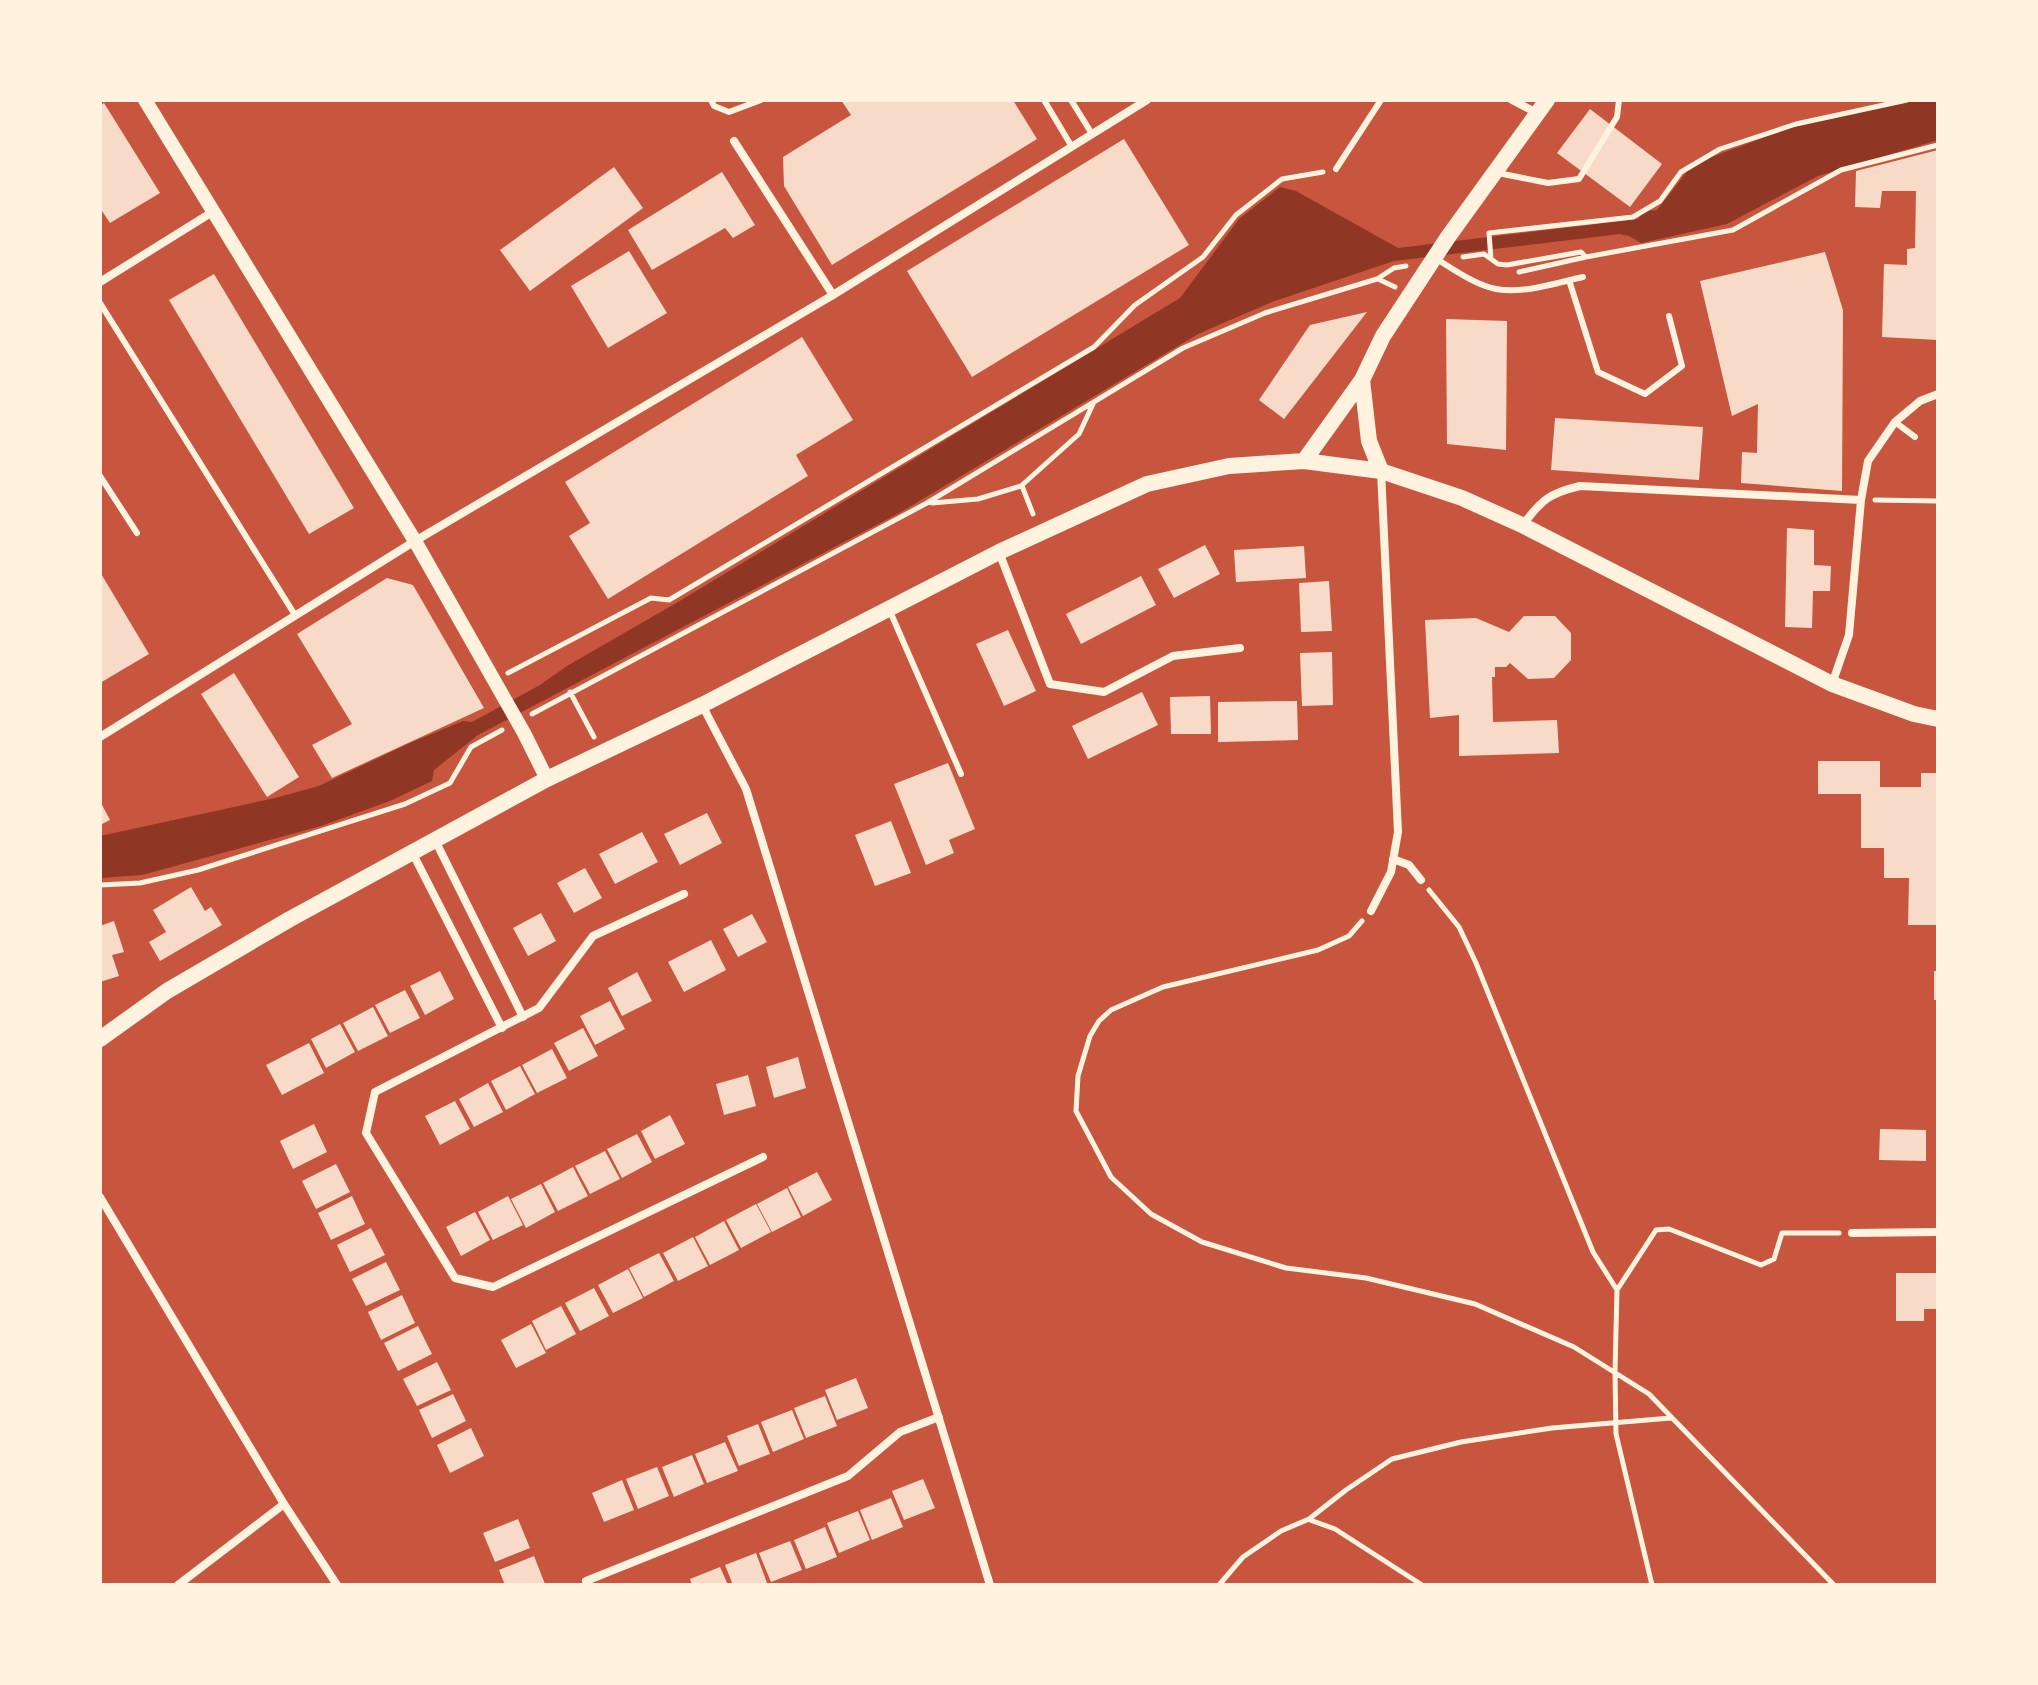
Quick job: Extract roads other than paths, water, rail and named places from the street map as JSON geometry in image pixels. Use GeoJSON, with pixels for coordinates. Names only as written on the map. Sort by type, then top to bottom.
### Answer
{"type":"FeatureCollection","features":[{"type":"Feature","properties":{"kind":"main road"},"geometry":{"type":"LineString","coordinates":[[1304,461],[1362,380],[1383,336],[1418,283],[1440,261],[1448,237],[1542,106]]}},
{"type":"Feature","properties":{"kind":"main road"},"geometry":{"type":"LineString","coordinates":[[1362,380],[1369,441],[1381,471]]}},
{"type":"Feature","properties":{"kind":"main road"},"geometry":{"type":"LineString","coordinates":[[100,1039],[167,991],[290,919],[547,779],[702,705],[999,552],[1147,484],[1229,466],[1304,461],[1381,471],[1462,498],[1522,525],[1832,684],[1914,714],[1938,719]]}},
{"type":"Feature","properties":{"kind":"street"},"geometry":{"type":"LineString","coordinates":[[145,100],[415,541],[494,684],[522,726],[547,779]]}},
{"type":"Feature","properties":{"kind":"street"},"geometry":{"type":"LineString","coordinates":[[100,737],[415,541],[833,295],[1147,100]]}},
{"type":"Feature","properties":{"kind":"street"},"geometry":{"type":"LineString","coordinates":[[1512,100],[1542,106]]}},
{"type":"Feature","properties":{"kind":"street"},"geometry":{"type":"LineString","coordinates":[[734,141],[833,295]]}},
{"type":"Feature","properties":{"kind":"street"},"geometry":{"type":"LineString","coordinates":[[100,282],[214,211]]}},
{"type":"Feature","properties":{"kind":"street"},"geometry":{"type":"LineString","coordinates":[[1832,684],[1849,635],[1861,500],[1868,461],[1895,422],[1920,401],[1938,394]]}},
{"type":"Feature","properties":{"kind":"street"},"geometry":{"type":"LineString","coordinates":[[1371,911],[1391,872],[1398,832],[1381,471]]}},
{"type":"Feature","properties":{"kind":"street"},"geometry":{"type":"LineString","coordinates":[[1522,525],[1540,501],[1561,490],[1580,486],[1861,500]]}},
{"type":"Feature","properties":{"kind":"street"},"geometry":{"type":"LineString","coordinates":[[999,552],[1050,684],[1104,692],[1173,656],[1240,648]]}},
{"type":"Feature","properties":{"kind":"street"},"geometry":{"type":"LineString","coordinates":[[702,705],[746,789],[990,1585]]}},
{"type":"Feature","properties":{"kind":"street"},"geometry":{"type":"LineString","coordinates":[[435,840],[523,1017]]}},
{"type":"Feature","properties":{"kind":"street"},"geometry":{"type":"LineString","coordinates":[[412,852],[502,1028]]}},
{"type":"Feature","properties":{"kind":"street"},"geometry":{"type":"LineString","coordinates":[[1393,859],[1409,865],[1421,880]]}},
{"type":"Feature","properties":{"kind":"street"},"geometry":{"type":"LineString","coordinates":[[684,894],[593,936],[539,1008],[375,1092],[366,1133],[455,1278],[493,1287],[763,1157]]}},
{"type":"Feature","properties":{"kind":"street"},"geometry":{"type":"LineString","coordinates":[[100,1197],[284,1504],[337,1585]]}},
{"type":"Feature","properties":{"kind":"street"},"geometry":{"type":"LineString","coordinates":[[1852,1233],[1938,1232]]}},
{"type":"Feature","properties":{"kind":"street"},"geometry":{"type":"LineString","coordinates":[[586,1581],[848,1476],[900,1432],[939,1417]]}},
{"type":"Feature","properties":{"kind":"street"},"geometry":{"type":"LineString","coordinates":[[178,1585],[284,1504]]}},
{"type":"Feature","properties":{"kind":"lane"},"geometry":{"type":"LineString","coordinates":[[711,100],[714,106],[729,112],[761,100]]}},
{"type":"Feature","properties":{"kind":"lane"},"geometry":{"type":"LineString","coordinates":[[1044,100],[1072,147]]}},
{"type":"Feature","properties":{"kind":"lane"},"geometry":{"type":"LineString","coordinates":[[1071,100],[1092,134]]}},
{"type":"Feature","properties":{"kind":"lane"},"geometry":{"type":"LineString","coordinates":[[1336,169],[1381,100]]}},
{"type":"Feature","properties":{"kind":"lane"},"geometry":{"type":"LineString","coordinates":[[1494,172],[1548,183],[1579,179],[1617,117],[1619,100]]}},
{"type":"Feature","properties":{"kind":"lane"},"geometry":{"type":"LineString","coordinates":[[1440,261],[1495,289],[1518,290],[1583,277]]}},
{"type":"Feature","properties":{"kind":"lane"},"geometry":{"type":"LineString","coordinates":[[1569,280],[1598,372],[1645,394],[1682,366],[1669,316]]}},
{"type":"Feature","properties":{"kind":"lane"},"geometry":{"type":"LineString","coordinates":[[100,303],[295,615]]}},
{"type":"Feature","properties":{"kind":"lane"},"geometry":{"type":"LineString","coordinates":[[1895,422],[1915,437]]}},
{"type":"Feature","properties":{"kind":"lane"},"geometry":{"type":"LineString","coordinates":[[100,476],[137,533]]}},
{"type":"Feature","properties":{"kind":"lane"},"geometry":{"type":"LineString","coordinates":[[889,609],[961,774]]}}]}
